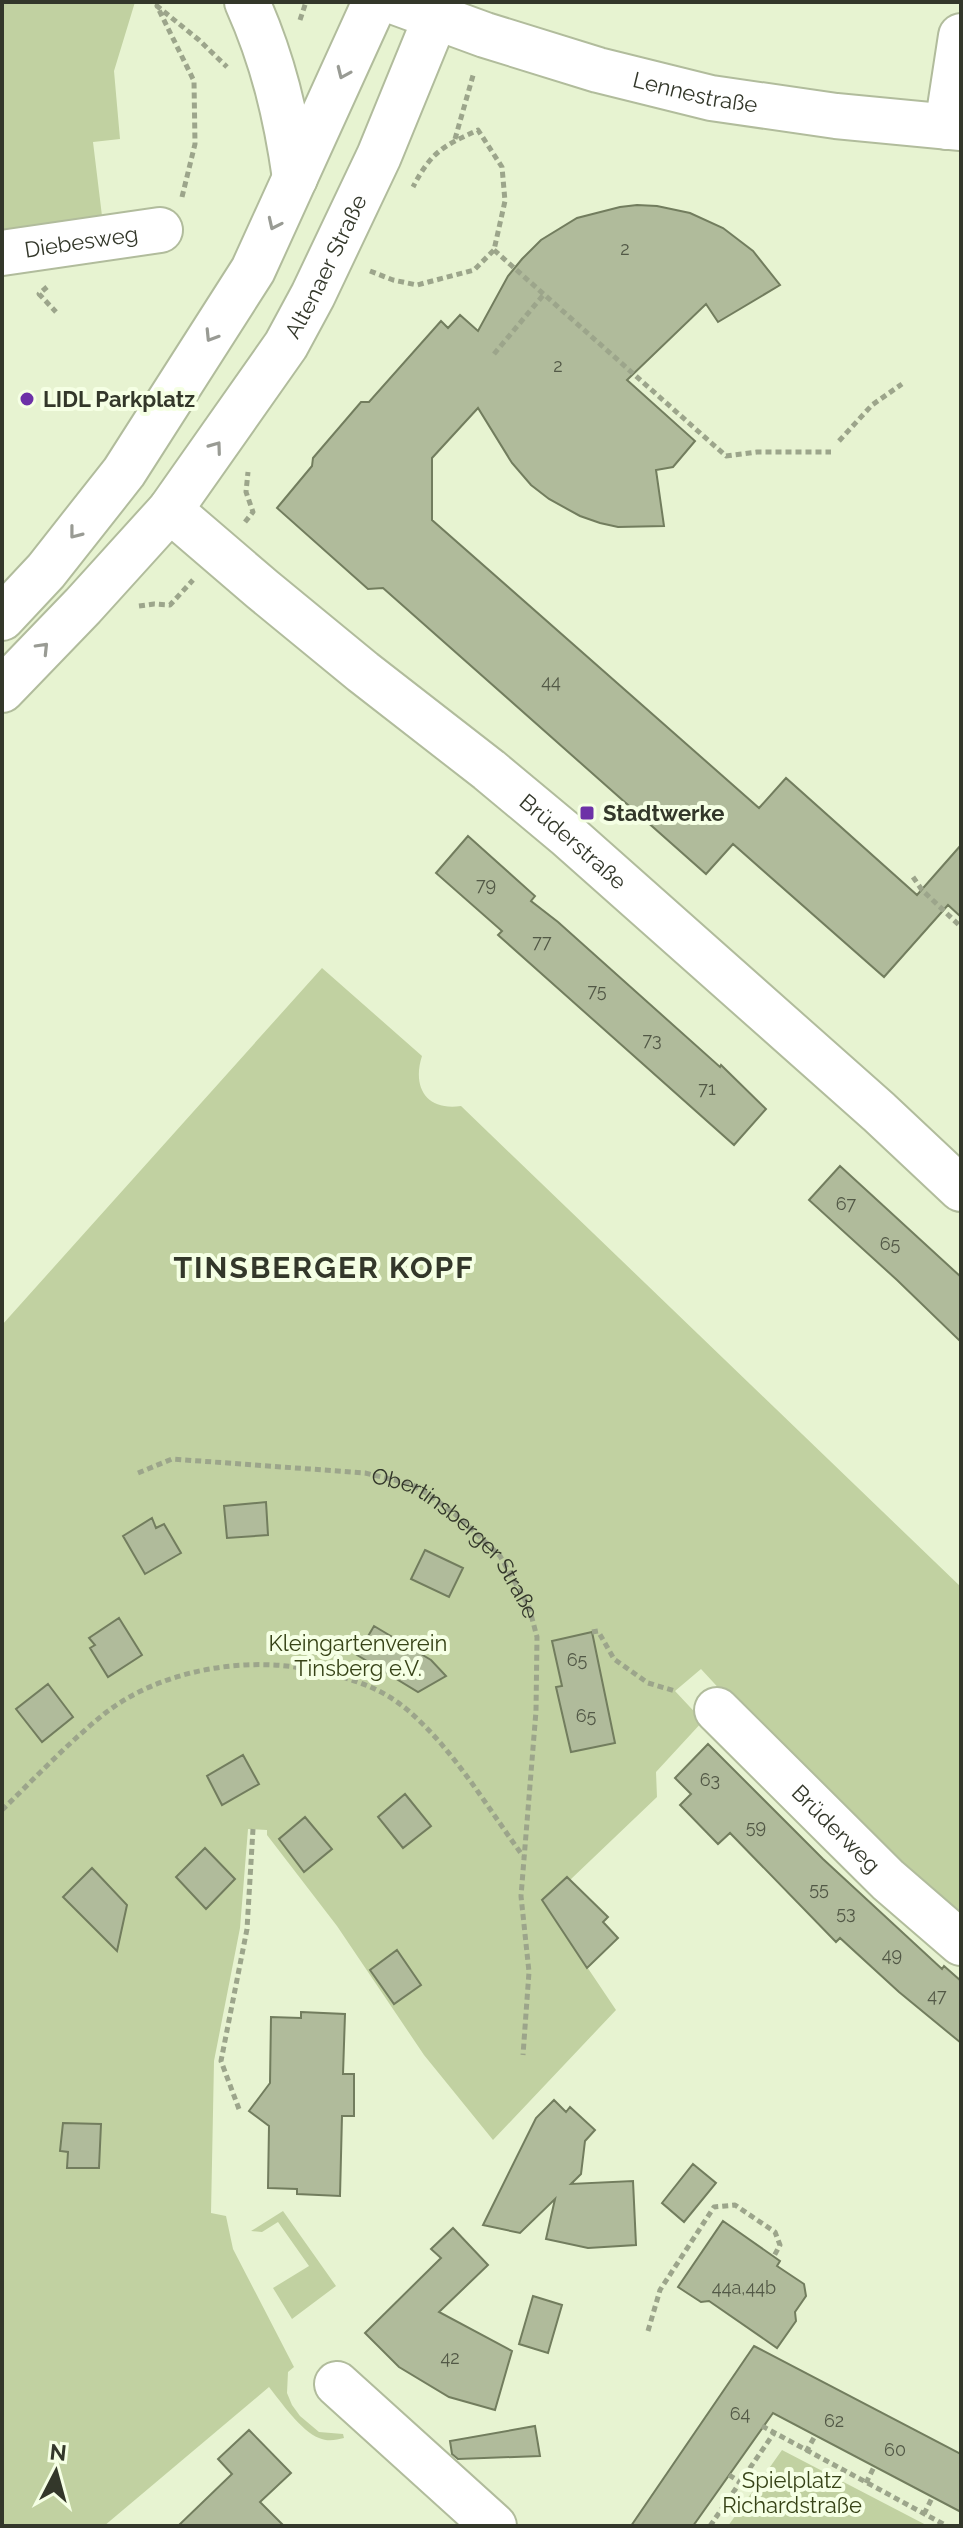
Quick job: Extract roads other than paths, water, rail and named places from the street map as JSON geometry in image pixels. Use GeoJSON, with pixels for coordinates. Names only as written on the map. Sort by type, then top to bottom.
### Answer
{"type":"FeatureCollection","features":[{"type":"Feature","properties":{"kind":"main road"},"geometry":{"type":"LineString","coordinates":[[247,2],[272,64],[295,178]]}},
{"type":"Feature","properties":{"kind":"main road"},"geometry":{"type":"LineString","coordinates":[[2,618],[46,571],[124,472],[253,270],[375,2]]}},
{"type":"Feature","properties":{"kind":"main road","name":"Lennestraße"},"geometry":{"type":"LineString","coordinates":[[395,2],[439,10],[598,70],[711,98],[836,116],[954,128]]}},
{"type":"Feature","properties":{"kind":"main road","name":"Altenaer Straße"},"geometry":{"type":"LineString","coordinates":[[2,690],[170,510],[286,345],[373,168],[439,10]]}},
{"type":"Feature","properties":{"kind":"main road"},"geometry":{"type":"LineString","coordinates":[[954,128],[961,36]]}},
{"type":"Feature","properties":{"kind":"main road","name":"Diebesweg"},"geometry":{"type":"LineString","coordinates":[[2,253],[160,230]]}},
{"type":"Feature","properties":{"kind":"main road"},"geometry":{"type":"LineString","coordinates":[[124,472],[170,510]]}},
{"type":"Feature","properties":{"kind":"main road","name":"Brüderstraße"},"geometry":{"type":"LineString","coordinates":[[170,510],[363,672],[567,835],[879,1112],[961,1189]]}},
{"type":"Feature","properties":{"kind":"main road","name":"Brüderweg"},"geometry":{"type":"LineString","coordinates":[[717,1710],[888,1880],[961,1943]]}},
{"type":"Feature","properties":{"kind":"main road"},"geometry":{"type":"LineString","coordinates":[[337,2384],[494,2526]]}},
{"type":"Feature","properties":{"kind":"place","name":"LIDL Parkplatz"},"geometry":{"type":"Point","coordinates":[27,399]}},
{"type":"Feature","properties":{"kind":"place","name":"Stadtwerke"},"geometry":{"type":"Point","coordinates":[587,813]}},
{"type":"Feature","properties":{"kind":"district","name":"TINSBERGER KOPF"},"geometry":{"type":"Point","coordinates":[324,1267]}},
{"type":"Feature","properties":{"kind":"park label","name":"Kleingartenverein Tinsberg e.V."},"geometry":{"type":"Point","coordinates":[358,1656]}},
{"type":"Feature","properties":{"kind":"park label","name":"Spielplatz Richardstraße"},"geometry":{"type":"Point","coordinates":[792,2492]}}]}
